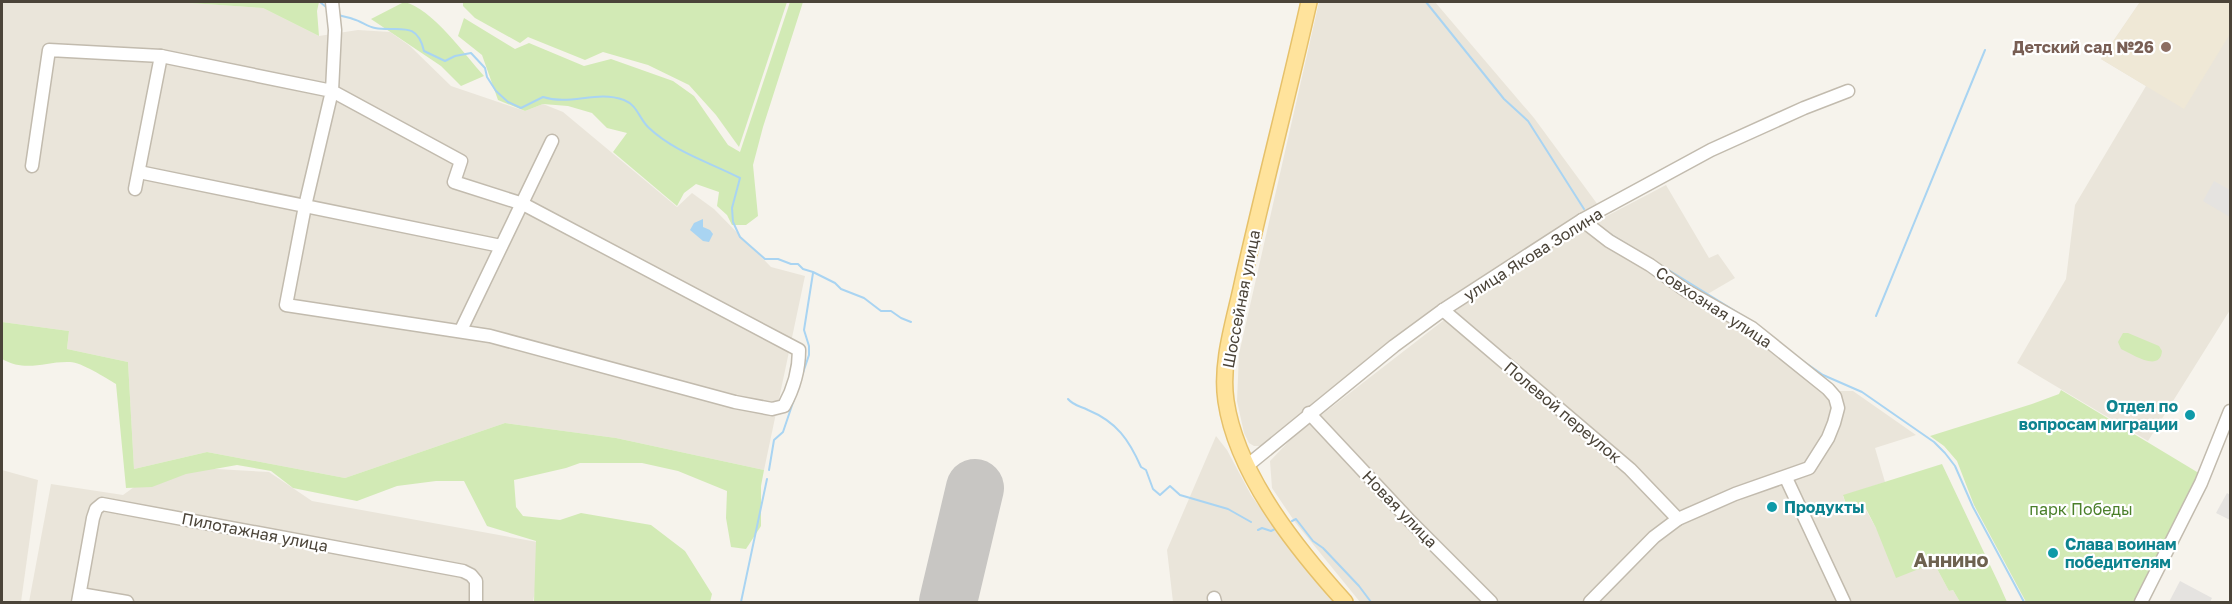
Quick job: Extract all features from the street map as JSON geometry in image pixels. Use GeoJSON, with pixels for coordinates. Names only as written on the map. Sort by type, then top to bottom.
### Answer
{"type":"FeatureCollection","features":[{"type":"Feature","properties":{"kind":"main road","name":"Шоссейная улица"},"geometry":{"type":"LineString","coordinates":[[1309,2],[1268,168],[1226,361],[1225,400],[1234,435],[1274,513],[1297,546],[1345,603]]}},
{"type":"Feature","properties":{"kind":"street"},"geometry":{"type":"LineString","coordinates":[[32,166],[49,50],[161,56],[332,91],[460,161],[454,182],[522,204],[799,350],[799,368],[792,391],[784,406],[772,409],[735,402],[461,330],[286,304],[305,206],[332,91],[335,30],[332,2]]}},
{"type":"Feature","properties":{"kind":"street"},"geometry":{"type":"LineString","coordinates":[[135,189],[161,56]]}},
{"type":"Feature","properties":{"kind":"street","name":"улица Якова Золина"},"geometry":{"type":"LineString","coordinates":[[1248,465],[1394,346],[1443,310],[1582,220],[1711,150],[1848,91]]}},
{"type":"Feature","properties":{"kind":"street"},"geometry":{"type":"LineString","coordinates":[[461,330],[552,141]]}},
{"type":"Feature","properties":{"kind":"street"},"geometry":{"type":"LineString","coordinates":[[139,172],[501,246]]}},
{"type":"Feature","properties":{"kind":"street","name":"Совхозная улица"},"geometry":{"type":"LineString","coordinates":[[1582,220],[1609,241],[1650,265],[1685,290],[1752,328],[1835,397],[1838,408],[1828,438],[1809,468],[1786,478]]}},
{"type":"Feature","properties":{"kind":"street","name":"Полевой переулок"},"geometry":{"type":"LineString","coordinates":[[1443,310],[1630,469],[1678,519]]}},
{"type":"Feature","properties":{"kind":"street"},"geometry":{"type":"LineString","coordinates":[[2141,603],[2201,483],[2230,411]]}},
{"type":"Feature","properties":{"kind":"street","name":"Новая улица"},"geometry":{"type":"LineString","coordinates":[[1310,413],[1410,521],[1491,603]]}},
{"type":"Feature","properties":{"kind":"street"},"geometry":{"type":"LineString","coordinates":[[1590,603],[1654,537],[1678,519],[1735,494],[1786,478],[1844,603]]}},
{"type":"Feature","properties":{"kind":"street","name":"Пилотажная улица"},"geometry":{"type":"LineString","coordinates":[[127,603],[79,598],[93,518],[96,509],[102,504],[463,571],[476,581],[476,603]]}},
{"type":"Feature","properties":{"kind":"shaded area"},"geometry":{"type":"Polygon","coordinates":[[[2,2],[175,2],[263,8],[319,36],[358,30],[390,32],[410,46],[451,86],[525,111],[543,104],[563,112],[677,207],[692,193],[714,209],[771,267],[805,276],[764,470],[616,438],[505,423],[345,478],[207,452],[134,469],[128,362],[67,349],[69,331],[2,322],[2,2]]]}},
{"type":"Feature","properties":{"kind":"shaded area"},"geometry":{"type":"Polygon","coordinates":[[[1319,2],[1435,2],[1534,118],[1598,205],[1410,326],[1261,446],[1254,446],[1249,443],[1244,433],[1237,401],[1239,354],[1319,2]]]}},
{"type":"Feature","properties":{"kind":"shaded area"},"geometry":{"type":"Polygon","coordinates":[[[2140,2],[2230,2],[2230,310],[2148,441],[2017,363],[2066,279],[2075,205],[2146,86],[2101,59],[2140,2]]]}},
{"type":"Feature","properties":{"kind":"shaded area","name":"Детский сад №26"},"geometry":{"type":"Polygon","coordinates":[[[2140,2],[2230,2],[2230,34],[2184,109],[2101,59],[2140,2]]]}},
{"type":"Feature","properties":{"kind":"shaded area"},"geometry":{"type":"Polygon","coordinates":[[[2214,181],[2230,190],[2230,217],[2203,201],[2214,181]]]}},
{"type":"Feature","properties":{"kind":"shaded area"},"geometry":{"type":"Polygon","coordinates":[[[1666,185],[1709,258],[1718,254],[1735,278],[1699,299],[1749,332],[1821,391],[1853,391],[1916,435],[1875,448],[1885,482],[1843,496],[1847,507],[1862,503],[1876,528],[1934,563],[1949,591],[1953,590],[1960,602],[1360,602],[1295,522],[1272,488],[1270,461],[1293,437],[1493,282],[1561,240],[1666,185]]]}},
{"type":"Feature","properties":{"kind":"shaded area"},"geometry":{"type":"Polygon","coordinates":[[[1216,436],[1227,450],[1251,495],[1303,566],[1336,602],[1173,602],[1167,550],[1216,436]]]}},
{"type":"Feature","properties":{"kind":"shaded area"},"geometry":{"type":"Polygon","coordinates":[[[163,466],[269,472],[312,501],[543,543],[533,602],[29,602],[51,484],[123,495],[163,466]]]}},
{"type":"Feature","properties":{"kind":"shaded area"},"geometry":{"type":"Polygon","coordinates":[[[2,470],[38,480],[21,602],[2,602],[2,470]]]}},
{"type":"Feature","properties":{"kind":"shaded area"},"geometry":{"type":"Polygon","coordinates":[[[2227,493],[2230,495],[2230,520],[2216,513],[2227,493]]]}},
{"type":"Feature","properties":{"kind":"shaded area"},"geometry":{"type":"Polygon","coordinates":[[[2180,581],[2212,598],[2210,602],[2169,602],[2180,581]]]}},
{"type":"Feature","properties":{"kind":"green space"},"geometry":{"type":"Polygon","coordinates":[[[175,2],[319,2],[317,11],[319,36],[263,8],[175,2]]]}},
{"type":"Feature","properties":{"kind":"green space"},"geometry":{"type":"Polygon","coordinates":[[[404,2],[415,6],[436,22],[484,76],[461,86],[441,66],[371,19],[404,2]]]}},
{"type":"Feature","properties":{"kind":"green space"},"geometry":{"type":"Polygon","coordinates":[[[463,2],[787,2],[739,147],[716,115],[689,85],[648,65],[603,52],[585,60],[528,37],[520,43],[475,18],[463,6],[463,2]]]}},
{"type":"Feature","properties":{"kind":"green space"},"geometry":{"type":"Polygon","coordinates":[[[790,2],[803,2],[753,165],[758,216],[746,225],[732,225],[727,215],[717,206],[719,192],[696,184],[684,193],[677,206],[613,152],[627,133],[607,128],[592,113],[568,106],[543,104],[525,111],[498,100],[482,55],[458,36],[464,18],[515,49],[529,43],[584,66],[611,59],[673,81],[694,96],[728,145],[740,152],[790,2]]]}},
{"type":"Feature","properties":{"kind":"green space"},"geometry":{"type":"Polygon","coordinates":[[[2,322],[69,331],[67,349],[128,362],[134,469],[207,452],[345,478],[505,423],[616,438],[764,470],[761,486],[761,526],[746,549],[731,547],[726,518],[727,491],[678,471],[642,463],[580,463],[514,480],[516,507],[523,516],[560,520],[581,513],[651,525],[685,551],[712,594],[710,602],[534,602],[536,541],[487,526],[464,481],[436,481],[397,486],[357,501],[293,488],[271,471],[237,465],[186,474],[152,487],[126,488],[116,384],[75,363],[61,362],[28,366],[2,359],[2,322]]]}},
{"type":"Feature","properties":{"kind":"green space"},"geometry":{"type":"Polygon","coordinates":[[[2123,333],[2159,346],[2162,351],[2160,357],[2156,361],[2145,360],[2121,349],[2118,342],[2123,333]]]}},
{"type":"Feature","properties":{"kind":"green space","name":"парк Победы"},"geometry":{"type":"Polygon","coordinates":[[[2061,390],[2202,475],[2138,602],[2026,602],[1974,505],[1957,461],[1944,446],[1930,436],[2032,404],[2059,394],[2061,390]]]}},
{"type":"Feature","properties":{"kind":"green space"},"geometry":{"type":"Polygon","coordinates":[[[1942,464],[2007,602],[1960,602],[1953,590],[1949,591],[1934,563],[1896,578],[1876,528],[1863,503],[1847,507],[1843,495],[1942,464]]]}},
{"type":"Feature","properties":{"kind":"water"},"geometry":{"type":"Polygon","coordinates":[[[703,219],[703,227],[713,234],[709,242],[703,241],[690,230],[694,223],[703,219]]]}},
{"type":"Feature","properties":{"kind":"waterway"},"geometry":{"type":"LineString","coordinates":[[320,2],[326,7]]}},
{"type":"Feature","properties":{"kind":"waterway"},"geometry":{"type":"LineString","coordinates":[[1426,2],[1504,99],[1528,121],[1584,209]]}},
{"type":"Feature","properties":{"kind":"waterway"},"geometry":{"type":"LineString","coordinates":[[339,15],[375,28],[412,31],[421,41],[424,51],[445,61],[455,56],[471,53],[485,68],[487,77],[496,91],[508,102],[521,108],[543,97],[564,100],[614,97],[628,102],[658,136],[692,156],[740,178],[732,208],[733,222],[740,237],[765,259],[778,259],[798,264],[803,269],[835,283],[841,289],[864,298],[881,311],[891,311],[911,322]]}},
{"type":"Feature","properties":{"kind":"waterway"},"geometry":{"type":"LineString","coordinates":[[1876,316],[1985,50]]}},
{"type":"Feature","properties":{"kind":"waterway"},"geometry":{"type":"LineString","coordinates":[[1605,231],[1748,319]]}},
{"type":"Feature","properties":{"kind":"waterway"},"geometry":{"type":"LineString","coordinates":[[769,470],[774,440],[783,432],[809,355],[804,330],[813,273]]}},
{"type":"Feature","properties":{"kind":"waterway"},"geometry":{"type":"LineString","coordinates":[[1800,359],[1823,375],[1862,392],[1934,442],[1945,453],[1955,466],[1973,507],[2024,602]]}},
{"type":"Feature","properties":{"kind":"waterway"},"geometry":{"type":"LineString","coordinates":[[1068,399],[1075,405],[1107,420],[1121,433],[1132,448],[1141,467],[1146,470],[1153,489],[1160,495],[1170,486],[1180,495],[1228,509],[1251,522]]}},
{"type":"Feature","properties":{"kind":"waterway"},"geometry":{"type":"LineString","coordinates":[[741,602],[767,479]]}},
{"type":"Feature","properties":{"kind":"waterway"},"geometry":{"type":"LineString","coordinates":[[1292,521],[1296,519],[1313,541],[1323,548],[1371,602]]}},
{"type":"Feature","properties":{"kind":"waterway"},"geometry":{"type":"LineString","coordinates":[[1258,530],[1262,528],[1271,531],[1277,528]]}},
{"type":"Feature","properties":{"kind":"runway"},"geometry":{"type":"LineString","coordinates":[[948,602],[975,488]]}},
{"type":"Feature","properties":{"kind":"place","name":"Детский сад №26"},"geometry":{"type":"Point","coordinates":[2166,47]}},
{"type":"Feature","properties":{"kind":"place","name":"Отдел по вопросам миграции"},"geometry":{"type":"Point","coordinates":[2190,415]}},
{"type":"Feature","properties":{"kind":"place","name":"Продукты"},"geometry":{"type":"Point","coordinates":[1772,507]}},
{"type":"Feature","properties":{"kind":"place","name":"Слава воинам победителям"},"geometry":{"type":"Point","coordinates":[2053,553]}},
{"type":"Feature","properties":{"kind":"district","name":"Аннино"},"geometry":{"type":"Point","coordinates":[1951,560]}}]}
